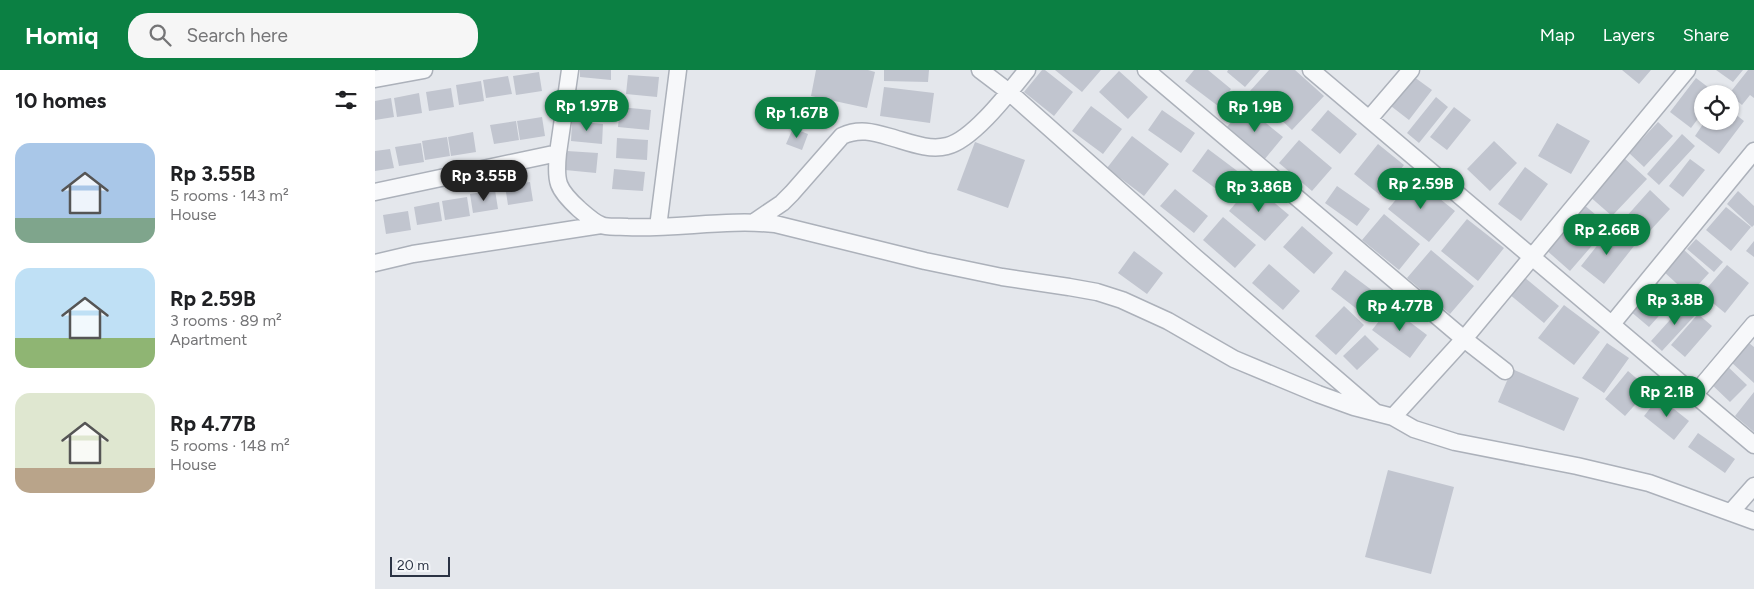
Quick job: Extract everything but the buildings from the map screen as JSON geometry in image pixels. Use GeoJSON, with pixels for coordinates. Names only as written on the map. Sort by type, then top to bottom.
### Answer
{"type":"FeatureCollection","features":[{"type":"Feature","properties":{"kind":"street"},"geometry":{"type":"LineString","coordinates":[[375,79],[424,70]]}},
{"type":"Feature","properties":{"kind":"street"},"geometry":{"type":"LineString","coordinates":[[570,70],[558,153],[557,182],[561,191],[583,212],[601,225]]}},
{"type":"Feature","properties":{"kind":"street"},"geometry":{"type":"LineString","coordinates":[[658,228],[678,70]]}},
{"type":"Feature","properties":{"kind":"street"},"geometry":{"type":"LineString","coordinates":[[980,70],[1009,92],[1195,257],[1386,416]]}},
{"type":"Feature","properties":{"kind":"street"},"geometry":{"type":"LineString","coordinates":[[754,222],[782,203],[842,136],[852,131],[863,131],[920,145],[947,146],[966,136],[1009,92],[1027,70]]}},
{"type":"Feature","properties":{"kind":"street"},"geometry":{"type":"LineString","coordinates":[[1146,70],[1505,371]]}},
{"type":"Feature","properties":{"kind":"street"},"geometry":{"type":"LineString","coordinates":[[1311,70],[1754,444]]}},
{"type":"Feature","properties":{"kind":"street"},"geometry":{"type":"LineString","coordinates":[[1369,119],[1411,70]]}},
{"type":"Feature","properties":{"kind":"street"},"geometry":{"type":"LineString","coordinates":[[1386,416],[1464,338],[1687,70]]}},
{"type":"Feature","properties":{"kind":"street"},"geometry":{"type":"LineString","coordinates":[[1612,324],[1754,151]]}},
{"type":"Feature","properties":{"kind":"street"},"geometry":{"type":"LineString","coordinates":[[375,192],[558,153]]}},
{"type":"Feature","properties":{"kind":"street"},"geometry":{"type":"LineString","coordinates":[[375,263],[413,254],[601,225],[658,228],[754,222],[795,228],[925,261],[1114,297],[1168,321],[1234,359],[1317,394],[1386,416],[1414,429],[1455,442],[1577,466],[1649,483],[1754,521]]}},
{"type":"Feature","properties":{"kind":"street"},"geometry":{"type":"LineString","coordinates":[[1695,394],[1754,324]]}},
{"type":"Feature","properties":{"kind":"street"},"geometry":{"type":"LineString","coordinates":[[1731,512],[1754,486]]}}]}
